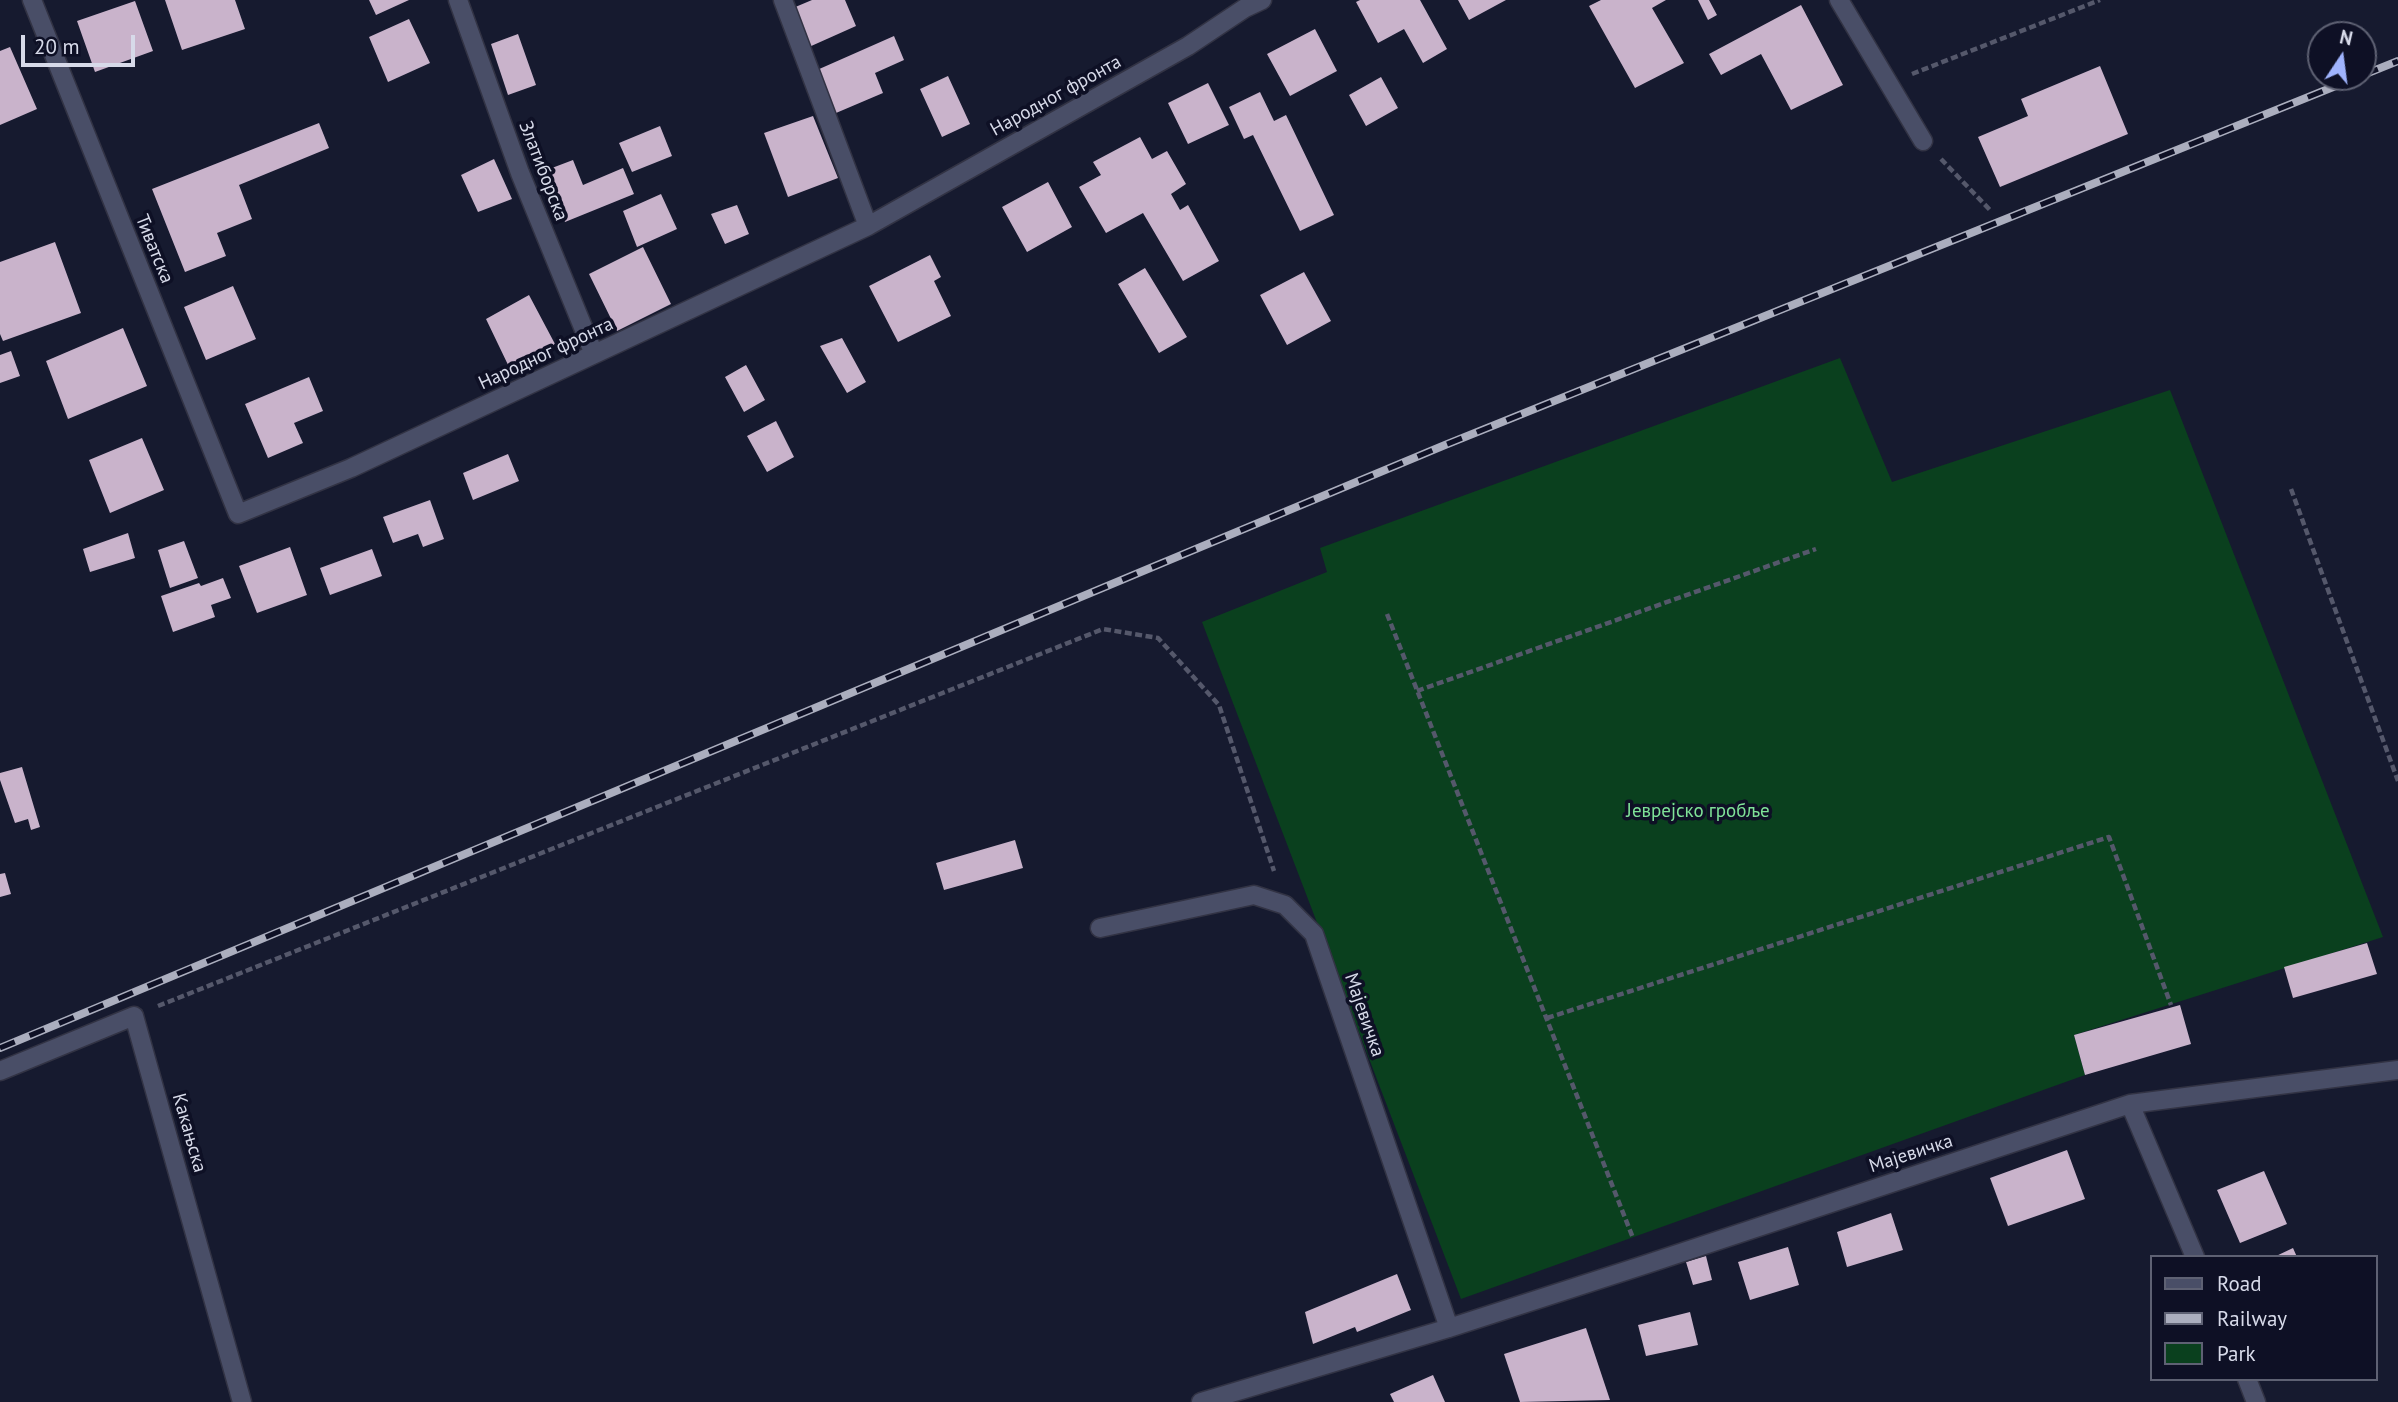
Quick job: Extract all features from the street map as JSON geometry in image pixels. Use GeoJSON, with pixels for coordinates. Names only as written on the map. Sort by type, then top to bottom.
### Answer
{"type":"FeatureCollection","features":[{"type":"Feature","properties":{"kind":"street","name":"Тиватска"},"geometry":{"type":"LineString","coordinates":[[32,0],[238,514]]}},
{"type":"Feature","properties":{"kind":"street","name":"Златиборска"},"geometry":{"type":"LineString","coordinates":[[458,0],[520,173],[594,354]]}},
{"type":"Feature","properties":{"kind":"street"},"geometry":{"type":"LineString","coordinates":[[783,0],[869,226]]}},
{"type":"Feature","properties":{"kind":"street","name":"Народног фронта"},"geometry":{"type":"LineString","coordinates":[[238,514],[351,468],[869,226],[1188,46],[1243,4],[1262,0]]}},
{"type":"Feature","properties":{"kind":"street"},"geometry":{"type":"LineString","coordinates":[[1839,0],[1923,141]]}},
{"type":"Feature","properties":{"kind":"street","name":"Мајевичка"},"geometry":{"type":"LineString","coordinates":[[1100,928],[1254,895],[1285,905],[1314,934],[1449,1328]]}},
{"type":"Feature","properties":{"kind":"street"},"geometry":{"type":"LineString","coordinates":[[0,1071],[134,1016]]}},
{"type":"Feature","properties":{"kind":"street","name":"Какањска"},"geometry":{"type":"LineString","coordinates":[[134,1016],[242,1402]]}},
{"type":"Feature","properties":{"kind":"street","name":"Мајевичка"},"geometry":{"type":"LineString","coordinates":[[1201,1402],[1449,1328],[2130,1104],[2398,1070]]}},
{"type":"Feature","properties":{"kind":"street"},"geometry":{"type":"LineString","coordinates":[[2130,1104],[2194,1255]]}},
{"type":"Feature","properties":{"kind":"street"},"geometry":{"type":"LineString","coordinates":[[2248,1381],[2256,1402]]}},
{"type":"Feature","properties":{"kind":"path"},"geometry":{"type":"LineString","coordinates":[[1889,83],[2100,0]]}},
{"type":"Feature","properties":{"kind":"path"},"geometry":{"type":"LineString","coordinates":[[1923,141],[1990,210]]}},
{"type":"Feature","properties":{"kind":"path"},"geometry":{"type":"LineString","coordinates":[[2291,489],[2398,781]]}},
{"type":"Feature","properties":{"kind":"path"},"geometry":{"type":"LineString","coordinates":[[1417,691],[1816,548]]}},
{"type":"Feature","properties":{"kind":"path"},"geometry":{"type":"LineString","coordinates":[[1387,614],[1644,1265]]}},
{"type":"Feature","properties":{"kind":"path"},"geometry":{"type":"LineString","coordinates":[[134,1016],[1103,629],[1158,638],[1219,705],[1285,905]]}},
{"type":"Feature","properties":{"kind":"path"},"geometry":{"type":"LineString","coordinates":[[1547,1018],[2109,837],[2171,1005]]}},
{"type":"Feature","properties":{"kind":"green space","name":"Јеврејско гробље"},"geometry":{"type":"Polygon","coordinates":[[[1840,358],[1892,482],[2170,390],[2383,937],[2074,1035],[2085,1075],[1461,1299],[1202,622],[1327,572],[1320,548],[1840,358]]]}},
{"type":"Feature","properties":{"kind":"building"},"geometry":{"type":"Polygon","coordinates":[[[165,0],[235,0],[245,29],[182,50],[165,0]]]}},
{"type":"Feature","properties":{"kind":"building"},"geometry":{"type":"Polygon","coordinates":[[[369,0],[409,0],[376,15],[369,0]]]}},
{"type":"Feature","properties":{"kind":"building"},"geometry":{"type":"Polygon","coordinates":[[[812,0],[845,0],[856,26],[809,47],[793,8],[812,0]]]}},
{"type":"Feature","properties":{"kind":"building"},"geometry":{"type":"Polygon","coordinates":[[[1420,0],[1447,49],[1423,63],[1404,29],[1378,43],[1356,2],[1420,0]]]}},
{"type":"Feature","properties":{"kind":"building"},"geometry":{"type":"Polygon","coordinates":[[[1458,0],[1506,0],[1469,20],[1458,0]]]}},
{"type":"Feature","properties":{"kind":"building"},"geometry":{"type":"Polygon","coordinates":[[[1601,0],[1666,0],[1652,8],[1684,63],[1635,88],[1589,6],[1601,0]]]}},
{"type":"Feature","properties":{"kind":"building"},"geometry":{"type":"Polygon","coordinates":[[[1698,0],[1709,0],[1717,15],[1708,20],[1698,0]]]}},
{"type":"Feature","properties":{"kind":"building"},"geometry":{"type":"Polygon","coordinates":[[[135,1],[153,51],[95,72],[77,21],[135,1]]]}},
{"type":"Feature","properties":{"kind":"building"},"geometry":{"type":"Polygon","coordinates":[[[1801,5],[1843,85],[1791,110],[1761,54],[1721,75],[1709,54],[1801,5]]]}},
{"type":"Feature","properties":{"kind":"building"},"geometry":{"type":"Polygon","coordinates":[[[409,19],[430,63],[388,82],[369,37],[409,19]]]}},
{"type":"Feature","properties":{"kind":"building"},"geometry":{"type":"Polygon","coordinates":[[[1315,29],[1337,71],[1290,96],[1267,54],[1315,29]]]}},
{"type":"Feature","properties":{"kind":"building"},"geometry":{"type":"Polygon","coordinates":[[[518,34],[536,85],[508,95],[491,44],[518,34]]]}},
{"type":"Feature","properties":{"kind":"building"},"geometry":{"type":"Polygon","coordinates":[[[894,36],[904,60],[875,73],[883,93],[836,113],[817,70],[894,36]]]}},
{"type":"Feature","properties":{"kind":"building"},"geometry":{"type":"Polygon","coordinates":[[[10,47],[37,109],[0,125],[0,51],[10,47]]]}},
{"type":"Feature","properties":{"kind":"building"},"geometry":{"type":"Polygon","coordinates":[[[2100,66],[2128,134],[2000,187],[1978,137],[2028,116],[2021,99],[2100,66]]]}},
{"type":"Feature","properties":{"kind":"building"},"geometry":{"type":"Polygon","coordinates":[[[948,76],[970,124],[942,137],[920,89],[948,76]]]}},
{"type":"Feature","properties":{"kind":"building"},"geometry":{"type":"Polygon","coordinates":[[[1381,77],[1398,108],[1366,126],[1349,95],[1381,77]]]}},
{"type":"Feature","properties":{"kind":"building"},"geometry":{"type":"Polygon","coordinates":[[[1208,83],[1229,125],[1188,144],[1168,103],[1208,83]]]}},
{"type":"Feature","properties":{"kind":"building"},"geometry":{"type":"Polygon","coordinates":[[[1260,92],[1274,121],[1286,115],[1334,215],[1300,231],[1253,135],[1244,139],[1229,107],[1260,92]]]}},
{"type":"Feature","properties":{"kind":"building"},"geometry":{"type":"Polygon","coordinates":[[[813,116],[838,178],[788,197],[764,133],[813,116]]]}},
{"type":"Feature","properties":{"kind":"building"},"geometry":{"type":"Polygon","coordinates":[[[319,123],[329,148],[239,185],[252,219],[217,233],[226,256],[185,272],[152,189],[319,123]]]}},
{"type":"Feature","properties":{"kind":"building"},"geometry":{"type":"Polygon","coordinates":[[[660,126],[672,156],[632,172],[619,143],[660,126]]]}},
{"type":"Feature","properties":{"kind":"building"},"geometry":{"type":"Polygon","coordinates":[[[1140,137],[1152,159],[1167,151],[1186,184],[1171,194],[1180,210],[1188,205],[1219,261],[1183,281],[1143,213],[1106,233],[1079,187],[1101,175],[1093,162],[1140,137]]]}},
{"type":"Feature","properties":{"kind":"building"},"geometry":{"type":"Polygon","coordinates":[[[494,159],[512,199],[478,212],[461,175],[494,159]]]}},
{"type":"Feature","properties":{"kind":"building"},"geometry":{"type":"Polygon","coordinates":[[[573,160],[583,185],[623,168],[634,194],[565,222],[544,171],[573,160]]]}},
{"type":"Feature","properties":{"kind":"building"},"geometry":{"type":"Polygon","coordinates":[[[1048,182],[1072,227],[1027,252],[1002,207],[1048,182]]]}},
{"type":"Feature","properties":{"kind":"building"},"geometry":{"type":"Polygon","coordinates":[[[661,194],[677,229],[637,247],[623,211],[661,194]]]}},
{"type":"Feature","properties":{"kind":"building"},"geometry":{"type":"Polygon","coordinates":[[[737,205],[749,234],[725,244],[711,214],[737,205]]]}},
{"type":"Feature","properties":{"kind":"building"},"geometry":{"type":"Polygon","coordinates":[[[55,242],[81,313],[3,341],[0,334],[0,262],[55,242]]]}},
{"type":"Feature","properties":{"kind":"building"},"geometry":{"type":"Polygon","coordinates":[[[643,247],[671,304],[617,331],[589,274],[643,247]]]}},
{"type":"Feature","properties":{"kind":"building"},"geometry":{"type":"Polygon","coordinates":[[[930,255],[941,277],[934,281],[951,316],[898,342],[869,286],[930,255]]]}},
{"type":"Feature","properties":{"kind":"building"},"geometry":{"type":"Polygon","coordinates":[[[1145,268],[1187,337],[1159,353],[1118,284],[1145,268]]]}},
{"type":"Feature","properties":{"kind":"building"},"geometry":{"type":"Polygon","coordinates":[[[1304,272],[1331,321],[1287,345],[1260,295],[1304,272]]]}},
{"type":"Feature","properties":{"kind":"building"},"geometry":{"type":"Polygon","coordinates":[[[233,286],[256,339],[206,360],[184,307],[233,286]]]}},
{"type":"Feature","properties":{"kind":"building"},"geometry":{"type":"Polygon","coordinates":[[[529,295],[555,344],[510,369],[486,319],[529,295]]]}},
{"type":"Feature","properties":{"kind":"building"},"geometry":{"type":"Polygon","coordinates":[[[123,328],[147,386],[68,419],[46,361],[123,328]]]}},
{"type":"Feature","properties":{"kind":"building"},"geometry":{"type":"Polygon","coordinates":[[[842,338],[866,382],[847,393],[820,346],[842,338]]]}},
{"type":"Feature","properties":{"kind":"building"},"geometry":{"type":"Polygon","coordinates":[[[11,351],[20,376],[0,383],[0,355],[11,351]]]}},
{"type":"Feature","properties":{"kind":"building"},"geometry":{"type":"Polygon","coordinates":[[[746,365],[765,400],[744,412],[725,377],[746,365]]]}},
{"type":"Feature","properties":{"kind":"building"},"geometry":{"type":"Polygon","coordinates":[[[309,377],[323,411],[294,423],[303,443],[268,458],[245,404],[309,377]]]}},
{"type":"Feature","properties":{"kind":"building"},"geometry":{"type":"Polygon","coordinates":[[[776,421],[794,457],[767,472],[747,436],[776,421]]]}},
{"type":"Feature","properties":{"kind":"building"},"geometry":{"type":"Polygon","coordinates":[[[142,438],[164,490],[110,513],[89,460],[142,438]]]}},
{"type":"Feature","properties":{"kind":"building"},"geometry":{"type":"Polygon","coordinates":[[[508,454],[519,481],[473,500],[463,473],[508,454]]]}},
{"type":"Feature","properties":{"kind":"building"},"geometry":{"type":"Polygon","coordinates":[[[430,500],[444,539],[423,547],[418,534],[393,543],[383,517],[430,500]]]}},
{"type":"Feature","properties":{"kind":"building"},"geometry":{"type":"Polygon","coordinates":[[[128,533],[135,558],[90,572],[83,549],[128,533]]]}},
{"type":"Feature","properties":{"kind":"building"},"geometry":{"type":"Polygon","coordinates":[[[184,541],[198,578],[170,588],[158,550],[184,541]]]}},
{"type":"Feature","properties":{"kind":"building"},"geometry":{"type":"Polygon","coordinates":[[[290,547],[307,595],[257,613],[239,566],[290,547]]]}},
{"type":"Feature","properties":{"kind":"building"},"geometry":{"type":"Polygon","coordinates":[[[372,549],[382,576],[330,595],[320,568],[372,549]]]}},
{"type":"Feature","properties":{"kind":"building"},"geometry":{"type":"Polygon","coordinates":[[[223,578],[231,598],[211,605],[215,617],[173,632],[161,596],[223,578]]]}},
{"type":"Feature","properties":{"kind":"building"},"geometry":{"type":"Polygon","coordinates":[[[22,767],[40,827],[31,830],[28,819],[15,823],[0,780],[0,773],[22,767]]]}},
{"type":"Feature","properties":{"kind":"building"},"geometry":{"type":"Polygon","coordinates":[[[1015,840],[1023,868],[944,890],[936,863],[1015,840]]]}},
{"type":"Feature","properties":{"kind":"building"},"geometry":{"type":"Polygon","coordinates":[[[5,873],[11,894],[0,897],[0,874],[5,873]]]}},
{"type":"Feature","properties":{"kind":"building"},"geometry":{"type":"Polygon","coordinates":[[[2367,943],[2377,974],[2293,998],[2284,967],[2367,943]]]}},
{"type":"Feature","properties":{"kind":"building"},"geometry":{"type":"Polygon","coordinates":[[[2180,1005],[2191,1044],[2085,1075],[2074,1035],[2180,1005]]]}},
{"type":"Feature","properties":{"kind":"building"},"geometry":{"type":"Polygon","coordinates":[[[2067,1150],[2085,1199],[2008,1226],[1990,1178],[2067,1150]]]}},
{"type":"Feature","properties":{"kind":"building"},"geometry":{"type":"Polygon","coordinates":[[[2264,1171],[2287,1224],[2240,1243],[2217,1190],[2264,1171]]]}},
{"type":"Feature","properties":{"kind":"building"},"geometry":{"type":"Polygon","coordinates":[[[1891,1213],[1903,1250],[1847,1267],[1837,1232],[1891,1213]]]}},
{"type":"Feature","properties":{"kind":"building"},"geometry":{"type":"Polygon","coordinates":[[[1788,1247],[1799,1285],[1750,1300],[1738,1262],[1788,1247]]]}},
{"type":"Feature","properties":{"kind":"building"},"geometry":{"type":"Polygon","coordinates":[[[2293,1248],[2296,1255],[2278,1255],[2293,1248]]]}},
{"type":"Feature","properties":{"kind":"building"},"geometry":{"type":"Polygon","coordinates":[[[1706,1256],[1712,1280],[1693,1285],[1686,1262],[1706,1256]]]}},
{"type":"Feature","properties":{"kind":"building"},"geometry":{"type":"Polygon","coordinates":[[[1397,1274],[1411,1310],[1357,1332],[1355,1327],[1313,1344],[1305,1312],[1397,1274]]]}},
{"type":"Feature","properties":{"kind":"building"},"geometry":{"type":"Polygon","coordinates":[[[1690,1312],[1698,1345],[1646,1356],[1638,1325],[1690,1312]]]}},
{"type":"Feature","properties":{"kind":"building"},"geometry":{"type":"Polygon","coordinates":[[[1586,1328],[1610,1400],[1520,1402],[1504,1354],[1586,1328]]]}},
{"type":"Feature","properties":{"kind":"building"},"geometry":{"type":"Polygon","coordinates":[[[1433,1375],[1445,1402],[1394,1402],[1390,1394],[1433,1375]]]}},
{"type":"Feature","properties":{"kind":"railway"},"geometry":{"type":"LineString","coordinates":[[2377,69],[2398,61]]}},
{"type":"Feature","properties":{"kind":"railway"},"geometry":{"type":"LineString","coordinates":[[0,1048],[1445,445],[2323,91]]}}]}
